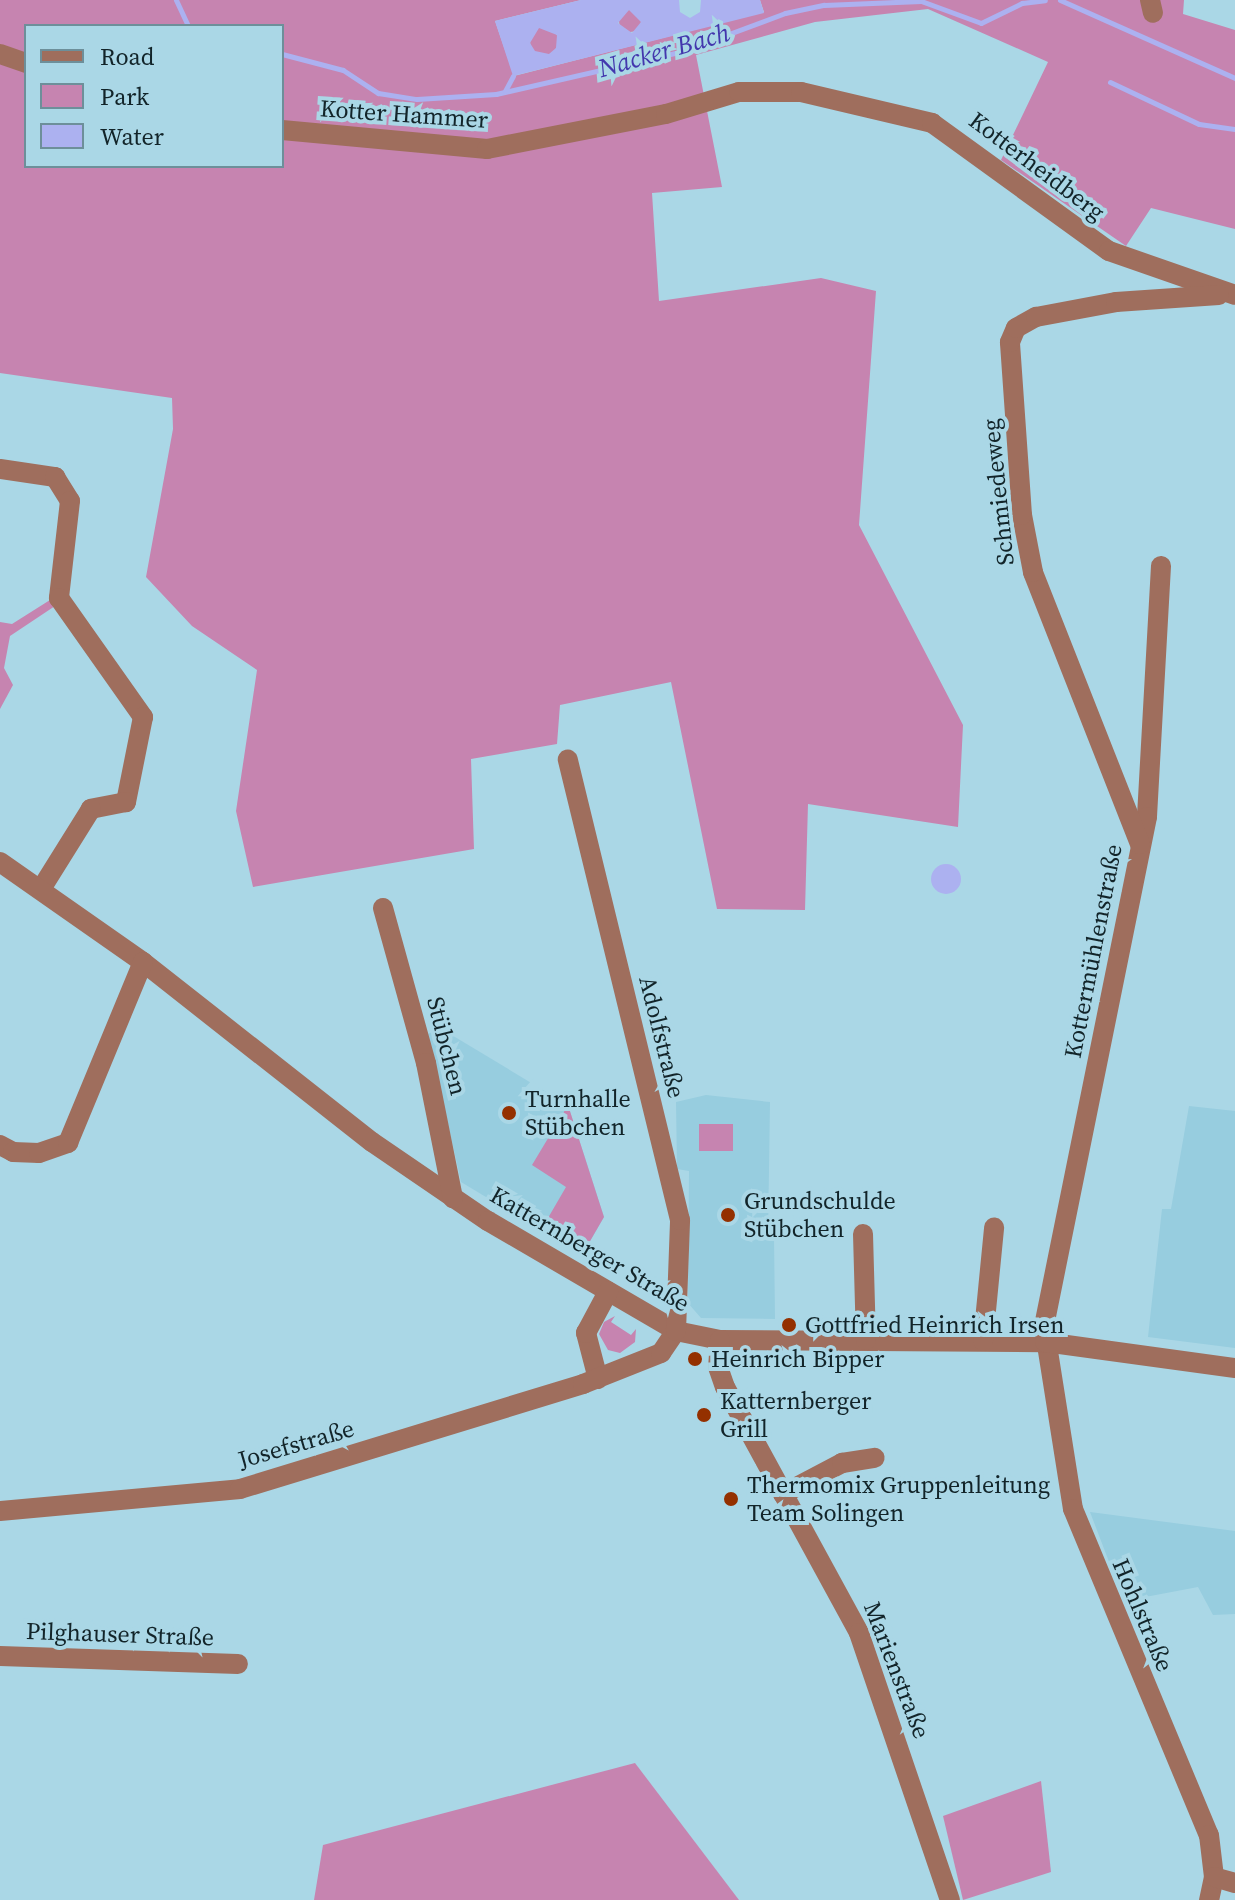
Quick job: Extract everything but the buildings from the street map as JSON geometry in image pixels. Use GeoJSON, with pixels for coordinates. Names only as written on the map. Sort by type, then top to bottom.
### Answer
{"type":"FeatureCollection","features":[{"type":"Feature","properties":{"kind":"street"},"geometry":{"type":"LineString","coordinates":[[0,54],[24,62]]}},
{"type":"Feature","properties":{"kind":"street","name":"Kotterheidberg"},"geometry":{"type":"LineString","coordinates":[[709,102],[739,92],[781,89],[912,116],[957,136],[1003,176],[1109,251],[1229,295]]}},
{"type":"Feature","properties":{"kind":"street","name":"Kotter Hammer"},"geometry":{"type":"LineString","coordinates":[[284,130],[487,149],[709,102]]}},
{"type":"Feature","properties":{"kind":"street","name":"Schmiedeweg"},"geometry":{"type":"LineString","coordinates":[[1140,844],[1033,572],[1022,515],[1010,342],[1016,328],[1036,317],[1116,302],[1229,295]]}},
{"type":"Feature","properties":{"kind":"street"},"geometry":{"type":"LineString","coordinates":[[0,469],[55,477],[70,501],[59,598],[143,717],[126,802],[91,809],[41,889]]}},
{"type":"Feature","properties":{"kind":"street","name":"Kottermühlenstraße"},"geometry":{"type":"LineString","coordinates":[[1045,1342],[1067,1205],[1148,806],[1161,566]]}},
{"type":"Feature","properties":{"kind":"street","name":"Adolfstraße"},"geometry":{"type":"LineString","coordinates":[[568,759],[680,1220],[676,1331]]}},
{"type":"Feature","properties":{"kind":"street","name":"Katternberger Straße"},"geometry":{"type":"LineString","coordinates":[[0,862],[143,962],[372,1142],[453,1198],[676,1331],[720,1340],[1045,1342],[1235,1368]]}},
{"type":"Feature","properties":{"kind":"street","name":"Stübchen"},"geometry":{"type":"LineString","coordinates":[[383,908],[426,1063],[453,1198]]}},
{"type":"Feature","properties":{"kind":"street"},"geometry":{"type":"LineString","coordinates":[[0,1145],[13,1152],[39,1153],[68,1143],[143,962]]}},
{"type":"Feature","properties":{"kind":"street"},"geometry":{"type":"LineString","coordinates":[[983,1341],[994,1228]]}},
{"type":"Feature","properties":{"kind":"street"},"geometry":{"type":"LineString","coordinates":[[863,1234],[866,1340]]}},
{"type":"Feature","properties":{"kind":"street"},"geometry":{"type":"LineString","coordinates":[[598,1379],[586,1333],[608,1292]]}},
{"type":"Feature","properties":{"kind":"street","name":"Josefstraße"},"geometry":{"type":"LineString","coordinates":[[0,1511],[240,1489],[598,1379],[654,1358],[676,1331]]}},
{"type":"Feature","properties":{"kind":"street","name":"Marienstraße"},"geometry":{"type":"LineString","coordinates":[[720,1340],[722,1380],[859,1633],[950,1900]]}},
{"type":"Feature","properties":{"kind":"street","name":"Hohlstraße"},"geometry":{"type":"LineString","coordinates":[[1045,1342],[1073,1509],[1209,1835],[1214,1877],[1209,1900]]}},
{"type":"Feature","properties":{"kind":"street"},"geometry":{"type":"LineString","coordinates":[[783,1494],[842,1463],[875,1458]]}},
{"type":"Feature","properties":{"kind":"street","name":"Pilghauser Straße"},"geometry":{"type":"LineString","coordinates":[[0,1656],[238,1664]]}},
{"type":"Feature","properties":{"kind":"street"},"geometry":{"type":"LineString","coordinates":[[1214,1877],[1235,1883]]}},
{"type":"Feature","properties":{"kind":"shaded area"},"geometry":{"type":"Polygon","coordinates":[[[440,1028],[568,1105],[604,1217],[582,1255],[461,1182],[428,1034],[440,1028]]]}},
{"type":"Feature","properties":{"kind":"shaded area","name":"Grundschulde Stübchen"},"geometry":{"type":"Polygon","coordinates":[[[706,1095],[770,1102],[768,1236],[774,1237],[775,1319],[701,1318],[688,1303],[689,1171],[677,1169],[676,1102],[706,1095]]]}},
{"type":"Feature","properties":{"kind":"shaded area"},"geometry":{"type":"Polygon","coordinates":[[[1189,1106],[1235,1111],[1235,1348],[1148,1337],[1162,1209],[1171,1209],[1189,1106]]]}},
{"type":"Feature","properties":{"kind":"shaded area"},"geometry":{"type":"Polygon","coordinates":[[[1090,1512],[1235,1531],[1235,1614],[1213,1615],[1198,1587],[1124,1601],[1090,1512]]]}},
{"type":"Feature","properties":{"kind":"green space"},"geometry":{"type":"Polygon","coordinates":[[[0,0],[581,0],[495,21],[514,76],[764,12],[760,0],[1184,0],[1183,14],[1235,30],[1235,229],[1151,208],[1126,246],[1001,160],[1048,62],[928,9],[815,22],[696,55],[722,187],[652,193],[659,301],[821,278],[876,291],[859,525],[963,725],[958,827],[808,804],[805,910],[717,909],[671,682],[560,705],[557,744],[471,759],[474,849],[253,887],[236,811],[257,670],[192,626],[146,577],[173,429],[172,398],[0,373],[0,0]]]}},
{"type":"Feature","properties":{"kind":"green space"},"geometry":{"type":"Polygon","coordinates":[[[626,10],[634,10],[641,21],[634,32],[626,32],[619,25],[619,17],[626,10]]]}},
{"type":"Feature","properties":{"kind":"green space"},"geometry":{"type":"Polygon","coordinates":[[[544,27],[554,31],[558,41],[554,51],[544,55],[534,51],[530,41],[534,31],[544,27]]]}},
{"type":"Feature","properties":{"kind":"green space"},"geometry":{"type":"Polygon","coordinates":[[[50,600],[55,606],[10,636],[4,668],[13,685],[0,709],[0,622],[12,624],[50,600]]]}},
{"type":"Feature","properties":{"kind":"green space"},"geometry":{"type":"Polygon","coordinates":[[[568,1105],[604,1217],[582,1255],[541,1230],[566,1187],[532,1165],[568,1105]]]}},
{"type":"Feature","properties":{"kind":"green space"},"geometry":{"type":"Polygon","coordinates":[[[699,1124],[733,1124],[733,1151],[699,1151],[699,1124]]]}},
{"type":"Feature","properties":{"kind":"green space"},"geometry":{"type":"Polygon","coordinates":[[[615,1316],[611,1322],[631,1335],[636,1329],[635,1342],[620,1353],[608,1350],[599,1334],[604,1322],[615,1316]]]}},
{"type":"Feature","properties":{"kind":"green space"},"geometry":{"type":"Polygon","coordinates":[[[635,1763],[739,1900],[314,1900],[323,1845],[635,1763]]]}},
{"type":"Feature","properties":{"kind":"green space"},"geometry":{"type":"Polygon","coordinates":[[[1041,1781],[1051,1872],[963,1900],[943,1816],[1041,1781]]]}},
{"type":"Feature","properties":{"kind":"water"},"geometry":{"type":"Polygon","coordinates":[[[581,0],[679,0],[680,12],[690,18],[700,12],[701,0],[760,0],[764,13],[513,76],[495,21],[581,0]],[[629,10],[618,23],[632,33],[641,22],[629,10]],[[539,28],[530,43],[535,51],[549,54],[556,48],[557,35],[539,28]]]}},
{"type":"Feature","properties":{"kind":"water"},"geometry":{"type":"Polygon","coordinates":[[[946,864],[956,869],[961,879],[956,889],[946,894],[936,889],[931,879],[936,869],[946,864]]]}},
{"type":"Feature","properties":{"kind":"waterway","name":"Nacker Bach"},"geometry":{"type":"LineString","coordinates":[[176,0],[187,24]]}},
{"type":"Feature","properties":{"kind":"waterway","name":"Nacker Bach"},"geometry":{"type":"LineString","coordinates":[[284,55],[343,70],[378,93],[417,99],[496,94],[683,51],[785,13],[824,5],[921,1],[981,23],[1022,3],[1045,0]]}},
{"type":"Feature","properties":{"kind":"waterway","name":"Nacker Bach"},"geometry":{"type":"LineString","coordinates":[[1060,0],[1235,78]]}},
{"type":"Feature","properties":{"kind":"waterway"},"geometry":{"type":"LineString","coordinates":[[505,91],[513,76]]}},
{"type":"Feature","properties":{"kind":"waterway","name":"Nacker Bach"},"geometry":{"type":"LineString","coordinates":[[1110,82],[1199,124],[1235,129]]}},
{"type":"Feature","properties":{"kind":"place","name":"Turnhalle Stübchen"},"geometry":{"type":"Point","coordinates":[509,1113]}},
{"type":"Feature","properties":{"kind":"place","name":"Grundschulde Stübchen"},"geometry":{"type":"Point","coordinates":[728,1215]}},
{"type":"Feature","properties":{"kind":"place","name":"Gottfried Heinrich Irsen"},"geometry":{"type":"Point","coordinates":[789,1325]}},
{"type":"Feature","properties":{"kind":"place","name":"Heinrich Bipper"},"geometry":{"type":"Point","coordinates":[695,1359]}},
{"type":"Feature","properties":{"kind":"place","name":"Katternberger Grill"},"geometry":{"type":"Point","coordinates":[704,1415]}},
{"type":"Feature","properties":{"kind":"place","name":"Thermomix Gruppenleitung Team Solingen"},"geometry":{"type":"Point","coordinates":[731,1499]}}]}
